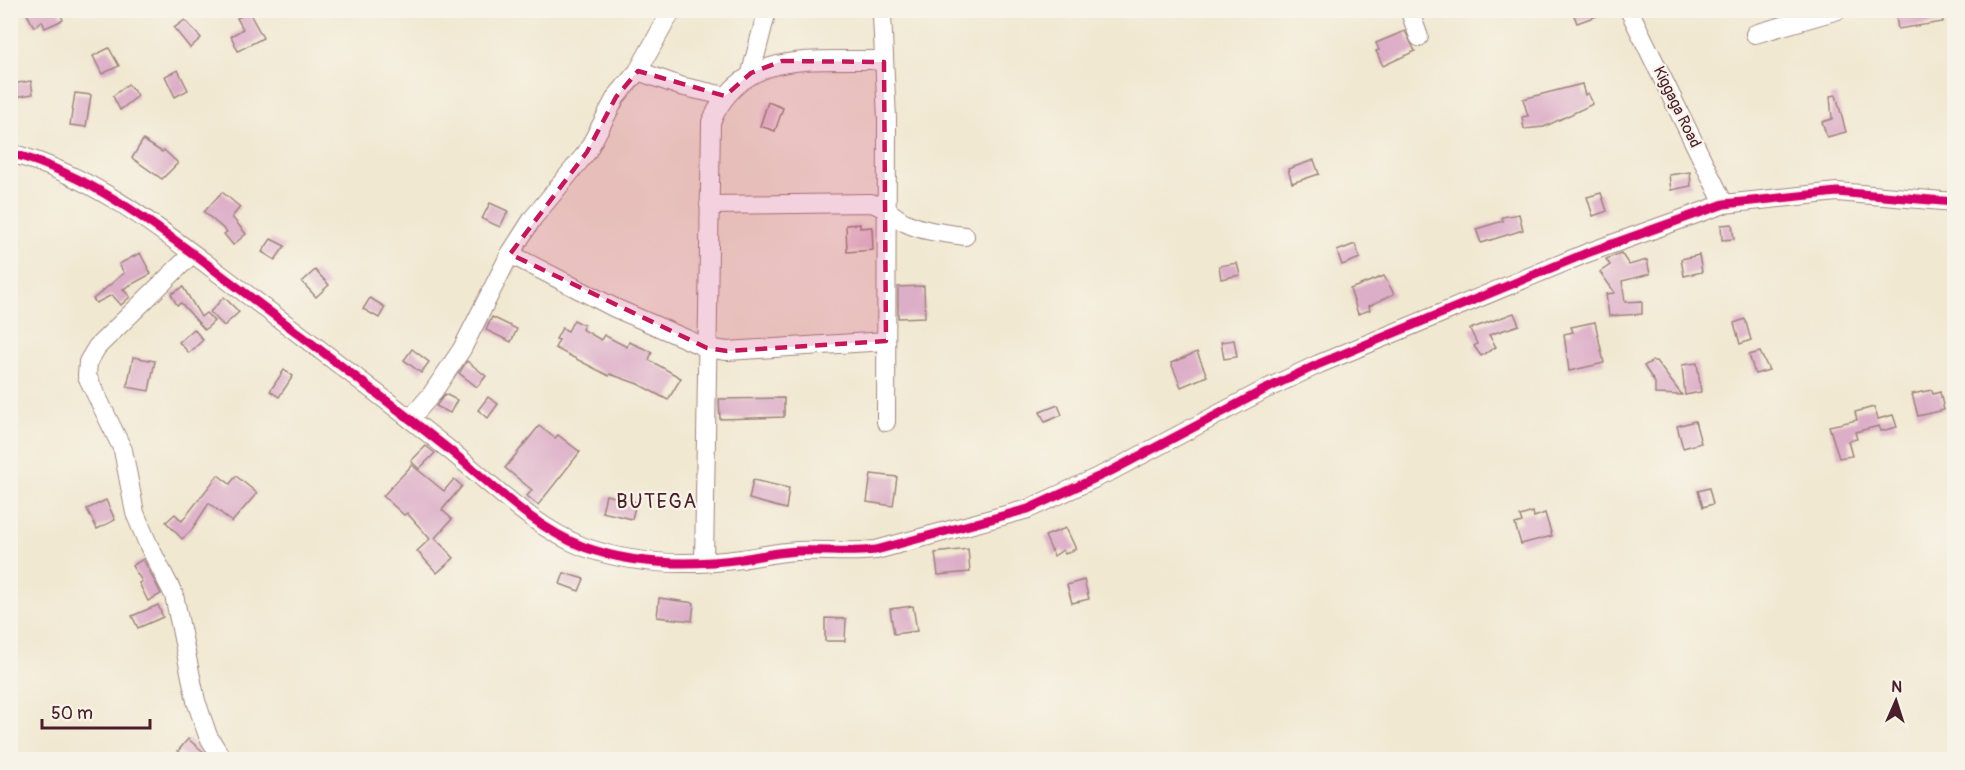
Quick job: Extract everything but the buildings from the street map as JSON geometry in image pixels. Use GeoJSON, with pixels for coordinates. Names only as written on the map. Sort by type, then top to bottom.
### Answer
{"type":"FeatureCollection","features":[{"type":"Feature","properties":{"kind":"street"},"geometry":{"type":"LineString","coordinates":[[410,419],[431,395],[462,348],[510,254],[533,218],[587,152],[616,97],[638,71],[672,10]]}},
{"type":"Feature","properties":{"kind":"street"},"geometry":{"type":"LineString","coordinates":[[751,72],[767,10]]}},
{"type":"Feature","properties":{"kind":"street"},"geometry":{"type":"LineString","coordinates":[[1413,10],[1411,15],[1419,37]]}},
{"type":"Feature","properties":{"kind":"street","name":"Kiggaga Road"},"geometry":{"type":"LineString","coordinates":[[1629,10],[1724,204]]}},
{"type":"Feature","properties":{"kind":"street"},"geometry":{"type":"LineString","coordinates":[[1755,34],[1838,10]]}},
{"type":"Feature","properties":{"kind":"street"},"geometry":{"type":"LineString","coordinates":[[882,15],[887,211],[886,422]]}},
{"type":"Feature","properties":{"kind":"street"},"geometry":{"type":"LineString","coordinates":[[704,562],[711,122],[720,101],[751,72],[782,62],[872,60],[884,62]]}},
{"type":"Feature","properties":{"kind":"street"},"geometry":{"type":"LineString","coordinates":[[638,71],[680,86],[725,96]]}},
{"type":"Feature","properties":{"kind":"street"},"geometry":{"type":"LineString","coordinates":[[10,153],[72,176],[108,195],[192,254],[410,419],[534,519],[563,538],[585,547],[642,561],[704,562],[796,551],[854,553],[876,550],[1028,509],[1111,471],[1264,390],[1319,364],[1587,253],[1724,204],[1837,192],[1954,202]]}},
{"type":"Feature","properties":{"kind":"street"},"geometry":{"type":"LineString","coordinates":[[709,205],[872,202],[904,222],[928,232],[965,236]]}},
{"type":"Feature","properties":{"kind":"street"},"geometry":{"type":"LineString","coordinates":[[192,254],[97,346],[88,362],[87,376],[123,450],[135,513],[147,544],[174,596],[196,701],[208,736],[223,759]]}},
{"type":"Feature","properties":{"kind":"street"},"geometry":{"type":"LineString","coordinates":[[510,254],[615,308],[707,348],[727,351],[886,341]]}},
{"type":"Feature","properties":{"kind":"highlighted area"},"geometry":{"type":"Polygon","coordinates":[[[782,61],[884,62],[886,341],[727,351],[707,348],[510,254],[587,152],[616,97],[638,71],[725,96],[751,73],[782,61]]]}},
{"type":"Feature","properties":{"kind":"cycle path"},"geometry":{"type":"LineString","coordinates":[[10,153],[74,177],[160,229],[370,388],[447,448],[512,503],[547,528],[584,547],[603,553],[642,561],[682,563],[742,559],[797,551],[876,550],[1028,509],[1111,471],[1264,390],[1319,364],[1587,253],[1724,204],[1837,192],[1954,202]]}},
{"type":"Feature","properties":{"kind":"district","name":"BUTEGA"},"geometry":{"type":"Point","coordinates":[657,501]}}]}
